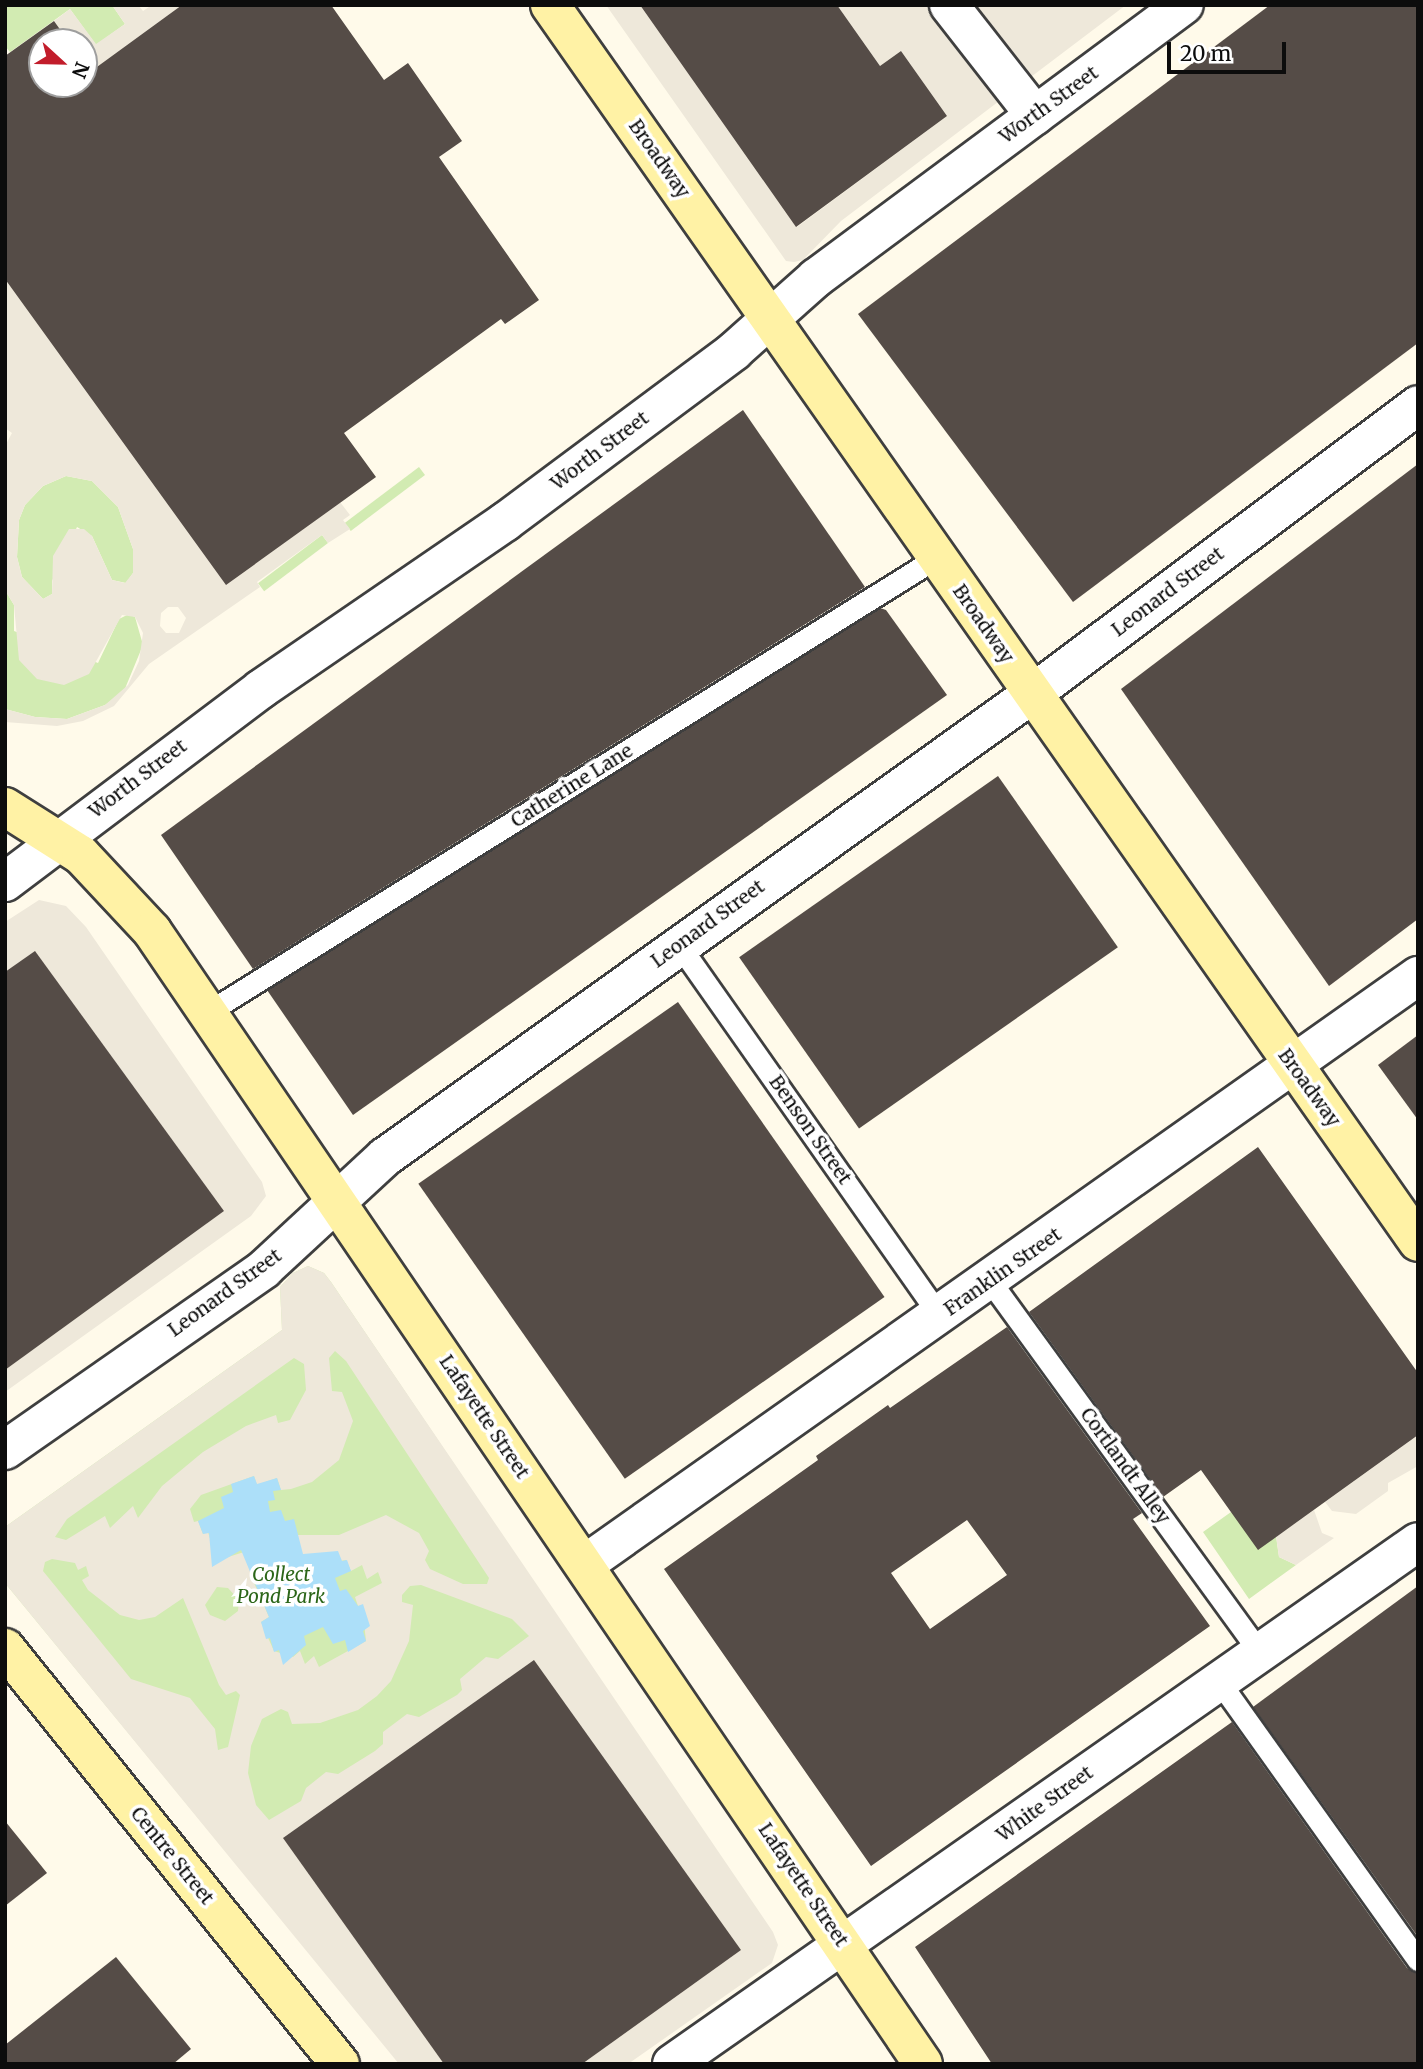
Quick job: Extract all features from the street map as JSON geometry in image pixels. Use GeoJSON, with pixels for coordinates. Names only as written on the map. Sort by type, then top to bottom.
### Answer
{"type":"FeatureCollection","features":[{"type":"Feature","properties":{"kind":"main road","name":"Broadway"},"geometry":{"type":"LineString","coordinates":[[550,5],[772,317],[936,558],[1418,1242]]}},
{"type":"Feature","properties":{"kind":"main road","name":"Lafayette Street"},"geometry":{"type":"LineString","coordinates":[[5,807],[59,839],[103,874],[140,915],[585,1564],[923,2064]]}},
{"type":"Feature","properties":{"kind":"main road","name":"Centre Street"},"geometry":{"type":"LineString","coordinates":[[5,1648],[340,2064]]}},
{"type":"Feature","properties":{"kind":"street"},"geometry":{"type":"LineString","coordinates":[[949,5],[1035,115]]}},
{"type":"Feature","properties":{"kind":"street","name":"Worth Street"},"geometry":{"type":"LineString","coordinates":[[5,882],[261,689],[441,569],[734,351],[816,278],[1184,5]]}},
{"type":"Feature","properties":{"kind":"street","name":"Leonard Street"},"geometry":{"type":"LineString","coordinates":[[5,1450],[264,1269],[385,1157],[1032,694],[1418,404]]}},
{"type":"Feature","properties":{"kind":"street","name":"Franklin Street"},"geometry":{"type":"LineString","coordinates":[[585,1564],[1294,1067],[1418,976]]}},
{"type":"Feature","properties":{"kind":"street","name":"White Street"},"geometry":{"type":"LineString","coordinates":[[672,2064],[845,1946],[1259,1651],[1418,1542]]}},
{"type":"Feature","properties":{"kind":"lane","name":"Catherine Lane"},"geometry":{"type":"LineString","coordinates":[[208,1012],[936,558]]}},
{"type":"Feature","properties":{"kind":"lane","name":"Benson Street"},"geometry":{"type":"LineString","coordinates":[[679,945],[940,1316]]}},
{"type":"Feature","properties":{"kind":"lane","name":"Cortlandt Alley"},"geometry":{"type":"LineString","coordinates":[[990,1281],[1259,1651]]}},
{"type":"Feature","properties":{"kind":"lane"},"geometry":{"type":"LineString","coordinates":[[1218,1680],[1418,1960]]}},
{"type":"Feature","properties":{"kind":"green space"},"geometry":{"type":"Polygon","coordinates":[[[5,5],[112,5],[125,24],[98,44],[98,28],[84,28],[70,9],[43,28],[28,28],[28,39],[10,52],[5,46],[5,5]]]}},
{"type":"Feature","properties":{"kind":"green space"},"geometry":{"type":"Polygon","coordinates":[[[419,467],[425,475],[351,531],[345,523],[419,467]]]}},
{"type":"Feature","properties":{"kind":"green space"},"geometry":{"type":"Polygon","coordinates":[[[66,476],[92,481],[118,507],[133,549],[133,573],[126,583],[112,580],[92,536],[77,527],[52,581],[52,594],[43,599],[22,577],[17,557],[19,520],[25,505],[43,486],[66,476]]]}},
{"type":"Feature","properties":{"kind":"green space"},"geometry":{"type":"Polygon","coordinates":[[[322,535],[328,543],[264,591],[258,583],[322,535]]]}},
{"type":"Feature","properties":{"kind":"green space"},"geometry":{"type":"Polygon","coordinates":[[[5,590],[14,605],[14,631],[98,663],[119,619],[129,614],[135,617],[143,645],[124,691],[105,705],[67,719],[35,717],[5,709],[5,590]]]}},
{"type":"Feature","properties":{"kind":"green space","name":"Collect Pond Park"},"geometry":{"type":"Polygon","coordinates":[[[308,1266],[324,1273],[331,1282],[569,1634],[241,1870],[5,1583],[5,1527],[282,1330],[280,1287],[293,1273],[308,1266]]]}},
{"type":"Feature","properties":{"kind":"green space"},"geometry":{"type":"Polygon","coordinates":[[[1231,1512],[1276,1536],[1279,1557],[1296,1565],[1249,1599],[1203,1532],[1231,1512]]]}},
{"type":"Feature","properties":{"kind":"shaded area"},"geometry":{"type":"Polygon","coordinates":[[[112,5],[138,5],[143,11],[152,5],[182,5],[98,66],[98,43],[125,24],[112,5]]]}},
{"type":"Feature","properties":{"kind":"shaded area"},"geometry":{"type":"Polygon","coordinates":[[[606,5],[640,5],[797,227],[947,116],[901,51],[880,66],[837,5],[1126,5],[841,221],[803,260],[794,262],[786,261],[606,5]]]}},
{"type":"Feature","properties":{"kind":"shaded area"},"geometry":{"type":"Polygon","coordinates":[[[70,9],[84,28],[59,28],[54,21],[70,9]]]}},
{"type":"Feature","properties":{"kind":"shaded area"},"geometry":{"type":"Polygon","coordinates":[[[5,279],[340,502],[350,515],[343,520],[350,529],[328,543],[322,535],[257,582],[260,587],[149,664],[114,706],[83,721],[57,726],[5,722],[5,709],[35,717],[67,719],[105,705],[128,685],[139,661],[143,633],[135,617],[122,615],[89,674],[64,685],[37,679],[19,660],[14,605],[5,590],[5,446],[12,433],[5,428],[5,279]],[[66,476],[43,486],[25,505],[19,520],[17,557],[22,577],[43,599],[52,594],[53,556],[69,529],[84,529],[92,536],[112,580],[125,583],[133,573],[133,549],[118,507],[92,481],[66,476]],[[168,607],[161,613],[160,626],[166,633],[179,633],[186,618],[178,607],[168,607]]]}},
{"type":"Feature","properties":{"kind":"shaded area"},"geometry":{"type":"Polygon","coordinates":[[[39,900],[66,906],[86,927],[262,1182],[266,1196],[251,1216],[5,1392],[5,1370],[224,1211],[35,952],[5,972],[5,922],[39,900]]]}},
{"type":"Feature","properties":{"kind":"shaded area"},"geometry":{"type":"Polygon","coordinates":[[[308,1266],[324,1273],[331,1282],[773,1932],[778,1945],[772,1963],[628,2064],[399,2064],[5,1583],[5,1527],[282,1330],[280,1287],[293,1273],[308,1266]],[[335,1351],[329,1358],[332,1391],[342,1392],[353,1421],[339,1460],[312,1482],[291,1489],[281,1490],[277,1478],[257,1485],[254,1476],[201,1495],[190,1509],[194,1522],[198,1521],[203,1534],[208,1532],[212,1545],[225,1558],[298,1535],[339,1535],[386,1515],[419,1533],[429,1551],[425,1560],[430,1569],[463,1584],[487,1584],[489,1578],[346,1361],[335,1351]],[[294,1358],[67,1519],[55,1537],[66,1540],[105,1516],[110,1528],[133,1506],[138,1518],[162,1486],[203,1452],[246,1426],[276,1415],[278,1423],[290,1420],[306,1390],[304,1364],[294,1358]],[[52,1559],[45,1562],[43,1571],[131,1679],[190,1698],[215,1729],[218,1750],[228,1747],[240,1695],[236,1691],[226,1695],[219,1685],[183,1598],[155,1617],[139,1620],[120,1615],[88,1590],[82,1580],[89,1576],[86,1566],[78,1570],[75,1563],[52,1559]],[[346,1560],[251,1576],[269,1617],[261,1622],[274,1651],[293,1657],[300,1651],[305,1664],[314,1656],[319,1667],[366,1641],[362,1605],[358,1606],[355,1597],[382,1583],[378,1572],[367,1579],[362,1565],[351,1571],[346,1560]],[[421,1585],[410,1586],[402,1595],[402,1602],[413,1605],[409,1641],[391,1681],[377,1696],[358,1710],[320,1723],[292,1724],[288,1712],[281,1709],[262,1719],[251,1746],[248,1773],[256,1805],[269,1820],[301,1801],[306,1788],[326,1772],[338,1774],[375,1751],[383,1744],[383,1732],[407,1714],[419,1717],[457,1695],[462,1690],[460,1679],[486,1657],[498,1659],[529,1636],[512,1619],[421,1585]],[[217,1587],[205,1605],[210,1615],[225,1621],[238,1611],[239,1600],[228,1588],[217,1587]]]}},
{"type":"Feature","properties":{"kind":"shaded area"},"geometry":{"type":"Polygon","coordinates":[[[1418,1435],[1418,1466],[1388,1483],[1388,1491],[1356,1514],[1332,1511],[1325,1502],[1418,1435]]]}},
{"type":"Feature","properties":{"kind":"shaded area"},"geometry":{"type":"Polygon","coordinates":[[[1314,1510],[1322,1533],[1334,1538],[1296,1565],[1279,1557],[1276,1536],[1314,1510]]]}},
{"type":"Feature","properties":{"kind":"water"},"geometry":{"type":"Polygon","coordinates":[[[254,1476],[257,1484],[277,1478],[281,1490],[273,1491],[275,1500],[268,1501],[270,1512],[281,1510],[285,1521],[294,1519],[303,1554],[338,1551],[342,1561],[347,1560],[351,1571],[335,1578],[340,1591],[346,1589],[358,1606],[363,1604],[370,1626],[363,1631],[366,1641],[348,1652],[345,1640],[333,1644],[323,1627],[304,1636],[306,1645],[283,1665],[279,1650],[274,1652],[270,1638],[266,1639],[261,1622],[269,1617],[241,1550],[212,1567],[209,1533],[203,1534],[198,1521],[224,1508],[221,1497],[233,1492],[231,1484],[254,1476]]]}},
{"type":"Feature","properties":{"kind":"building"},"geometry":{"type":"Polygon","coordinates":[[[182,5],[331,5],[384,80],[408,63],[462,141],[439,157],[539,300],[505,324],[501,319],[344,433],[376,477],[226,585],[5,279],[5,56],[28,40],[28,98],[98,98],[98,66],[182,5]]]}},
{"type":"Feature","properties":{"kind":"building"},"geometry":{"type":"Polygon","coordinates":[[[640,5],[837,5],[880,66],[901,51],[947,116],[796,227],[640,5]]]}},
{"type":"Feature","properties":{"kind":"building"},"geometry":{"type":"Polygon","coordinates":[[[1270,5],[1418,5],[1418,343],[1073,602],[858,314],[1270,5]]]}},
{"type":"Feature","properties":{"kind":"building"},"geometry":{"type":"Polygon","coordinates":[[[54,21],[59,28],[44,28],[54,21]]]}},
{"type":"Feature","properties":{"kind":"building"},"geometry":{"type":"Polygon","coordinates":[[[743,410],[865,587],[253,969],[161,835],[743,410]]]}},
{"type":"Feature","properties":{"kind":"building"},"geometry":{"type":"Polygon","coordinates":[[[1418,464],[1418,919],[1329,986],[1121,689],[1418,464]]]}},
{"type":"Feature","properties":{"kind":"building"},"geometry":{"type":"Polygon","coordinates":[[[880,608],[886,610],[947,695],[353,1115],[267,990],[880,608]]]}},
{"type":"Feature","properties":{"kind":"building"},"geometry":{"type":"Polygon","coordinates":[[[998,776],[1118,947],[859,1128],[739,957],[998,776]]]}},
{"type":"Feature","properties":{"kind":"building"},"geometry":{"type":"Polygon","coordinates":[[[35,951],[224,1211],[5,1370],[5,972],[35,951]]]}},
{"type":"Feature","properties":{"kind":"building"},"geometry":{"type":"Polygon","coordinates":[[[678,1002],[884,1297],[625,1479],[418,1184],[678,1002]]]}},
{"type":"Feature","properties":{"kind":"building"},"geometry":{"type":"Polygon","coordinates":[[[1418,1035],[1418,1120],[1378,1065],[1418,1035]]]}},
{"type":"Feature","properties":{"kind":"building"},"geometry":{"type":"Polygon","coordinates":[[[1258,1147],[1418,1373],[1418,1435],[1258,1550],[1201,1470],[1163,1497],[1029,1312],[1258,1147]]]}},
{"type":"Feature","properties":{"kind":"building"},"geometry":{"type":"Polygon","coordinates":[[[1007,1327],[1142,1513],[1133,1519],[1210,1626],[871,1866],[664,1569],[818,1460],[816,1456],[888,1405],[890,1408],[1007,1327]],[[967,1520],[891,1573],[930,1629],[1007,1575],[967,1520]]]}},
{"type":"Feature","properties":{"kind":"building"},"geometry":{"type":"Polygon","coordinates":[[[1418,1586],[1418,1937],[1253,1707],[1418,1586]]]}},
{"type":"Feature","properties":{"kind":"building"},"geometry":{"type":"Polygon","coordinates":[[[534,1660],[741,1950],[582,2064],[444,2064],[283,1838],[534,1660]]]}},
{"type":"Feature","properties":{"kind":"building"},"geometry":{"type":"Polygon","coordinates":[[[1232,1722],[1407,1968],[1418,1973],[1418,2064],[992,2064],[915,1947],[1232,1722]]]}},
{"type":"Feature","properties":{"kind":"building"},"geometry":{"type":"Polygon","coordinates":[[[5,1821],[47,1873],[5,1906],[5,1821]]]}},
{"type":"Feature","properties":{"kind":"building"},"geometry":{"type":"Polygon","coordinates":[[[116,1957],[191,2049],[173,2064],[5,2064],[5,2045],[116,1957]]]}}]}
